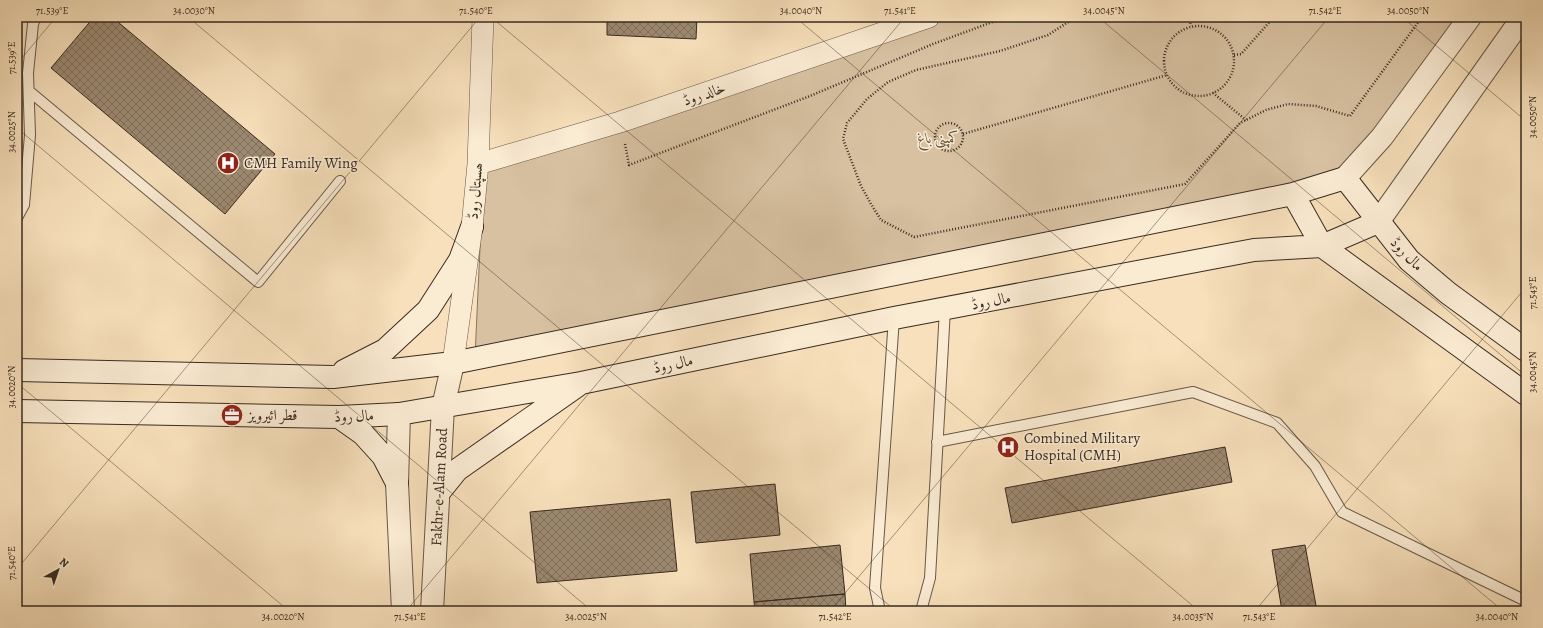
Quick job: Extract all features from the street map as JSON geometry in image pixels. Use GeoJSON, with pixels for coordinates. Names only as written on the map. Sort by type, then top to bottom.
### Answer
{"type":"FeatureCollection","features":[{"type":"Feature","properties":{"kind":"main road"},"geometry":{"type":"LineString","coordinates":[[17,370],[333,377],[452,363],[1293,194],[1345,178],[1382,136],[1470,17]]}},
{"type":"Feature","properties":{"kind":"main road"},"geometry":{"type":"LineString","coordinates":[[1378,222],[1523,17]]}},
{"type":"Feature","properties":{"kind":"main road","name":"مال روڈ"},"geometry":{"type":"LineString","coordinates":[[1345,178],[1409,260],[1448,292],[1526,350]]}},
{"type":"Feature","properties":{"kind":"main road"},"geometry":{"type":"LineString","coordinates":[[1293,194],[1322,246],[1526,394]]}},
{"type":"Feature","properties":{"kind":"main road","name":"مال روڈ"},"geometry":{"type":"LineString","coordinates":[[17,411],[339,417],[399,414],[581,383],[894,318],[1254,250],[1322,246],[1378,222]]}},
{"type":"Feature","properties":{"kind":"main road"},"geometry":{"type":"LineString","coordinates":[[333,377],[385,350],[428,310],[460,260],[472,227]]}},
{"type":"Feature","properties":{"kind":"main road","name":"Fakhr-e-Alam Road"},"geometry":{"type":"LineString","coordinates":[[432,611],[440,491],[443,407],[452,363]]}},
{"type":"Feature","properties":{"kind":"main road"},"geometry":{"type":"LineString","coordinates":[[440,491],[457,470],[581,383]]}},
{"type":"Feature","properties":{"kind":"main road"},"geometry":{"type":"LineString","coordinates":[[399,414],[397,483],[403,611]]}},
{"type":"Feature","properties":{"kind":"main road"},"geometry":{"type":"LineString","coordinates":[[339,417],[363,434],[383,456],[397,483]]}},
{"type":"Feature","properties":{"kind":"street","name":"ھسپتال روڈ"},"geometry":{"type":"LineString","coordinates":[[452,363],[472,227],[478,164],[483,17]]}},
{"type":"Feature","properties":{"kind":"street","name":"خالد روڈ"},"geometry":{"type":"LineString","coordinates":[[478,164],[620,122],[928,17]]}},
{"type":"Feature","properties":{"kind":"lane"},"geometry":{"type":"LineString","coordinates":[[17,218],[24,205],[30,135],[28,73],[33,24],[36,17]]}},
{"type":"Feature","properties":{"kind":"lane"},"geometry":{"type":"LineString","coordinates":[[29,91],[258,282],[340,181]]}},
{"type":"Feature","properties":{"kind":"lane"},"geometry":{"type":"LineString","coordinates":[[921,611],[930,578],[945,309]]}},
{"type":"Feature","properties":{"kind":"lane"},"geometry":{"type":"LineString","coordinates":[[880,611],[875,588],[894,318]]}},
{"type":"Feature","properties":{"kind":"lane"},"geometry":{"type":"LineString","coordinates":[[937,442],[1193,392],[1278,423],[1315,466],[1342,512],[1526,601]]}},
{"type":"Feature","properties":{"kind":"path"},"geometry":{"type":"LineString","coordinates":[[620,122],[629,164],[810,96],[933,44],[1006,17]]}},
{"type":"Feature","properties":{"kind":"path"},"geometry":{"type":"LineString","coordinates":[[1076,17],[1048,35],[1000,51],[916,70],[888,82],[867,99],[847,123],[843,140],[861,186],[882,220],[914,237],[1186,184],[1240,123],[1266,110],[1288,104],[1316,106],[1350,116],[1422,17]]}},
{"type":"Feature","properties":{"kind":"path"},"geometry":{"type":"LineString","coordinates":[[1188,17],[1191,26]]}},
{"type":"Feature","properties":{"kind":"path"},"geometry":{"type":"LineString","coordinates":[[1233,55],[1241,54],[1274,17]]}},
{"type":"Feature","properties":{"kind":"path"},"geometry":{"type":"LineString","coordinates":[[1200,25],[1210,27],[1218,32],[1226,38],[1231,46],[1233,55],[1233,67],[1230,78],[1222,87],[1212,93],[1198,96],[1184,93],[1172,84],[1165,71],[1164,56],[1168,43],[1178,32],[1191,26],[1200,25]]}},
{"type":"Feature","properties":{"kind":"path"},"geometry":{"type":"LineString","coordinates":[[963,134],[1167,75]]}},
{"type":"Feature","properties":{"kind":"path"},"geometry":{"type":"LineString","coordinates":[[1212,93],[1246,120]]}},
{"type":"Feature","properties":{"kind":"path"},"geometry":{"type":"LineString","coordinates":[[952,123],[959,127],[963,134],[962,142],[958,149],[950,152],[942,150],[936,144],[934,136],[937,128],[944,124],[952,123]]}},
{"type":"Feature","properties":{"kind":"green space","name":"کمپنی باغ"},"geometry":{"type":"Polygon","coordinates":[[[921,17],[1464,17],[1345,178],[475,357],[484,161],[921,17]]]}},
{"type":"Feature","properties":{"kind":"building"},"geometry":{"type":"Polygon","coordinates":[[[94,17],[112,17],[275,154],[225,214],[51,68],[94,17]]]}},
{"type":"Feature","properties":{"kind":"building"},"geometry":{"type":"Polygon","coordinates":[[[358,17],[395,17],[395,19],[358,17]]]}},
{"type":"Feature","properties":{"kind":"building"},"geometry":{"type":"Polygon","coordinates":[[[607,17],[697,17],[696,39],[607,35],[607,17]]]}},
{"type":"Feature","properties":{"kind":"building"},"geometry":{"type":"Polygon","coordinates":[[[1225,447],[1232,482],[1012,523],[1005,488],[1225,447]]]}},
{"type":"Feature","properties":{"kind":"building"},"geometry":{"type":"Polygon","coordinates":[[[775,484],[780,535],[696,543],[691,492],[775,484]]]}},
{"type":"Feature","properties":{"kind":"building"},"geometry":{"type":"Polygon","coordinates":[[[670,499],[677,571],[537,583],[530,512],[670,499]]]}},
{"type":"Feature","properties":{"kind":"building"},"geometry":{"type":"Polygon","coordinates":[[[840,545],[845,594],[754,602],[750,554],[840,545]]]}},
{"type":"Feature","properties":{"kind":"building"},"geometry":{"type":"Polygon","coordinates":[[[1305,545],[1317,611],[1282,611],[1272,550],[1305,545]]]}},
{"type":"Feature","properties":{"kind":"building"},"geometry":{"type":"Polygon","coordinates":[[[845,594],[846,611],[755,611],[754,602],[845,594]]]}},
{"type":"Feature","properties":{"kind":"place","name":"CMH Family Wing"},"geometry":{"type":"Point","coordinates":[228,163]}},
{"type":"Feature","properties":{"kind":"place","name":"قطر ائیرویز"},"geometry":{"type":"Point","coordinates":[232,415]}},
{"type":"Feature","properties":{"kind":"place","name":"Combined Military Hospital (CMH)"},"geometry":{"type":"Point","coordinates":[1008,447]}}]}
